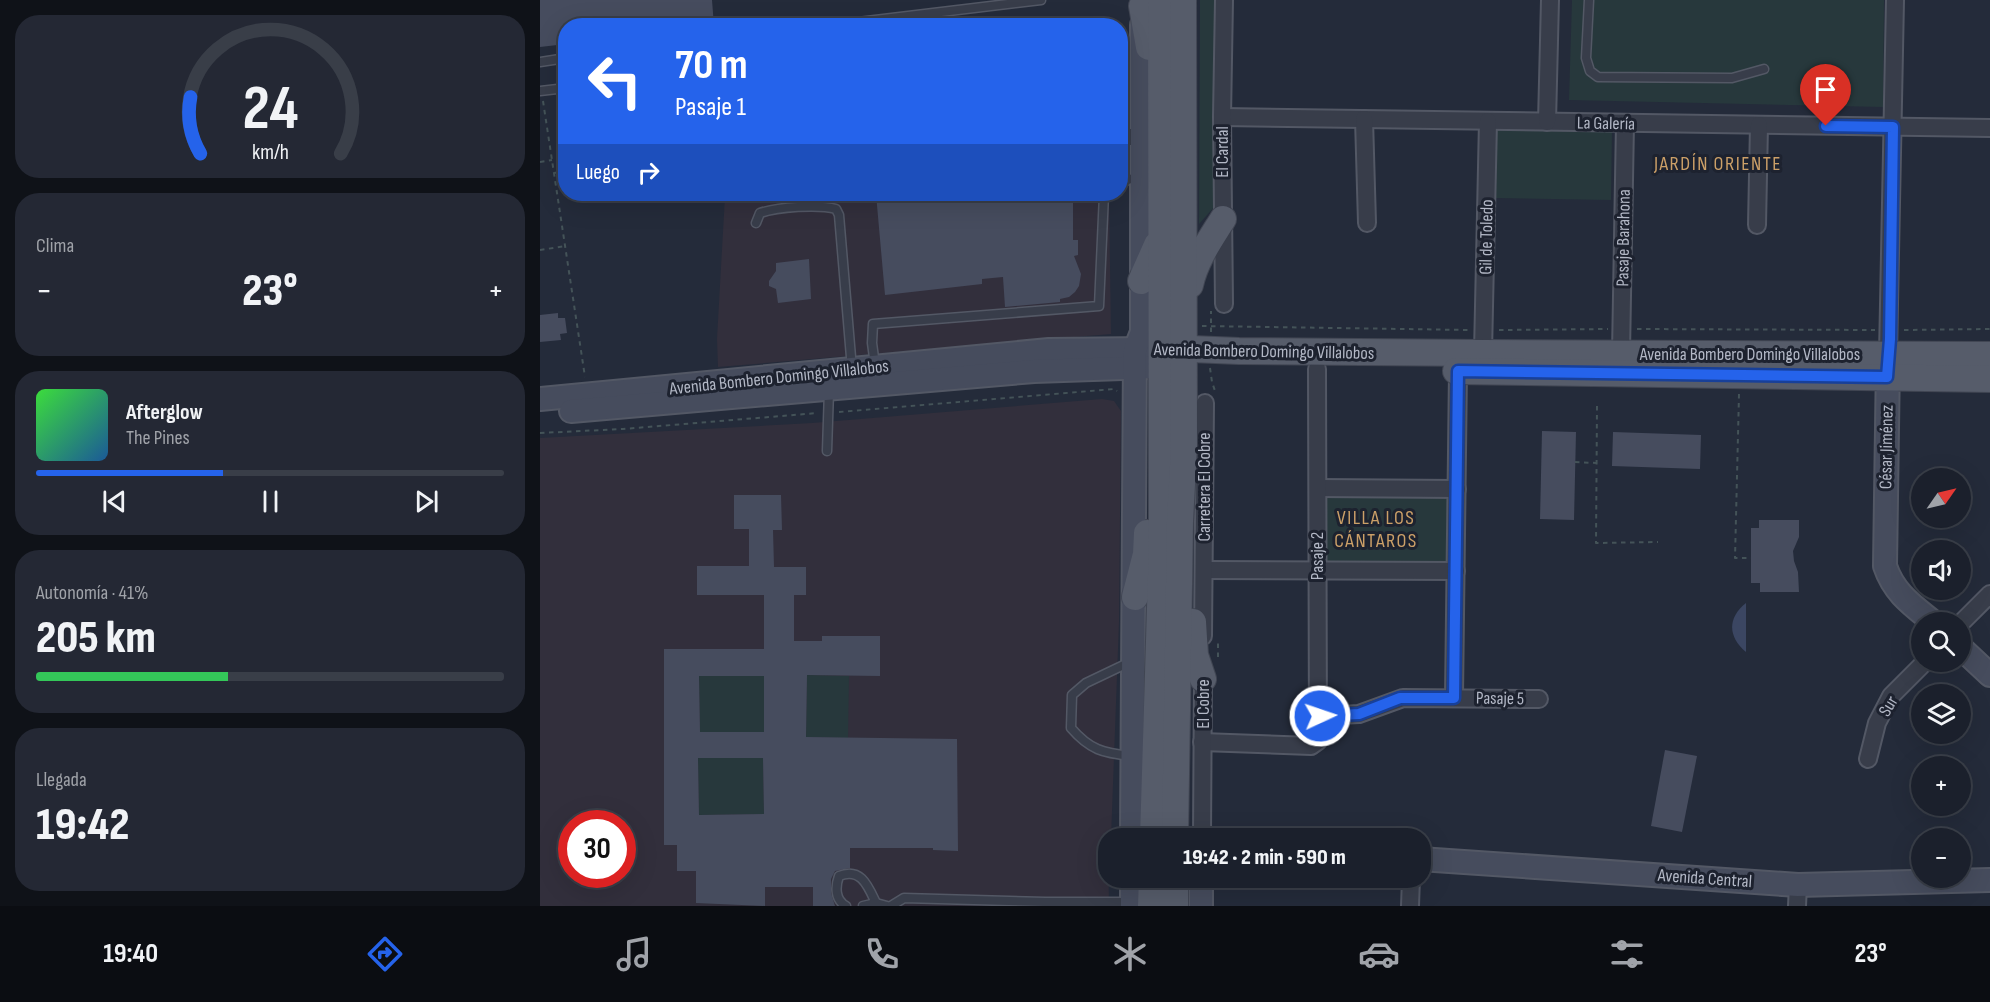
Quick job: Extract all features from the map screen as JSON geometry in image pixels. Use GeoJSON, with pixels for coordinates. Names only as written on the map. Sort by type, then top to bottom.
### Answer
{"type":"FeatureCollection","features":[{"type":"Feature","properties":{"kind":"main road"},"geometry":{"type":"LineString","coordinates":[[1175,828],[1180,521],[1184,447],[1178,343],[1183,0]]}},
{"type":"Feature","properties":{"kind":"main road"},"geometry":{"type":"LineString","coordinates":[[1149,2],[1152,64],[1161,106],[1161,227],[1178,343]]}},
{"type":"Feature","properties":{"kind":"main road"},"geometry":{"type":"LineString","coordinates":[[1134,181],[1152,156],[1161,106]]}},
{"type":"Feature","properties":{"kind":"main road"},"geometry":{"type":"LineString","coordinates":[[1153,828],[1162,543],[1162,454],[1178,343],[1194,271],[1223,219]]}},
{"type":"Feature","properties":{"kind":"main road"},"geometry":{"type":"LineString","coordinates":[[1141,281],[1156,252],[1161,227]]}},
{"type":"Feature","properties":{"kind":"main road","name":"Avenida Bombero Domingo Villalobos"},"geometry":{"type":"LineString","coordinates":[[1178,343],[1239,351],[1484,342],[1621,341],[1888,366],[1990,379]]}},
{"type":"Feature","properties":{"kind":"main road","name":"Avenida Bombero Domingo Villalobos"},"geometry":{"type":"LineString","coordinates":[[1178,343],[1317,369],[1458,371],[1888,366],[1990,355]]}},
{"type":"Feature","properties":{"kind":"main road"},"geometry":{"type":"LineString","coordinates":[[1135,597],[1146,554],[1150,483],[1162,454]]}},
{"type":"Feature","properties":{"kind":"main road"},"geometry":{"type":"LineString","coordinates":[[1180,521],[1188,544],[1195,655],[1203,679]]}},
{"type":"Feature","properties":{"kind":"street","name":"El Cardal"},"geometry":{"type":"LineString","coordinates":[[1224,0],[1222,117],[1224,304]]}},
{"type":"Feature","properties":{"kind":"street"},"geometry":{"type":"LineString","coordinates":[[1547,122],[1550,0]]}},
{"type":"Feature","properties":{"kind":"street","name":"César Jiménez"},"geometry":{"type":"LineString","coordinates":[[1895,0],[1885,566],[1890,582],[1902,597],[1921,612]]}},
{"type":"Feature","properties":{"kind":"street"},"geometry":{"type":"LineString","coordinates":[[1132,828],[1136,359],[1142,332],[1141,281],[1131,137],[1149,2]]}},
{"type":"Feature","properties":{"kind":"street","name":"La Galería"},"geometry":{"type":"LineString","coordinates":[[1222,117],[1990,128]]}},
{"type":"Feature","properties":{"kind":"street"},"geometry":{"type":"LineString","coordinates":[[1364,119],[1367,224]]}},
{"type":"Feature","properties":{"kind":"street","name":"Gil de Toledo"},"geometry":{"type":"LineString","coordinates":[[1484,342],[1488,121]]}},
{"type":"Feature","properties":{"kind":"street","name":"Pasaje Barahona"},"geometry":{"type":"LineString","coordinates":[[1621,341],[1625,123]]}},
{"type":"Feature","properties":{"kind":"street"},"geometry":{"type":"LineString","coordinates":[[1757,225],[1760,125]]}},
{"type":"Feature","properties":{"kind":"street","name":"Avenida Bombero Domingo Villalobos"},"geometry":{"type":"LineString","coordinates":[[540,413],[868,374],[1034,371],[1136,359],[1178,343]]}},
{"type":"Feature","properties":{"kind":"street","name":"Pasaje 2"},"geometry":{"type":"LineString","coordinates":[[1202,742],[1311,746],[1319,739],[1317,369]]}},
{"type":"Feature","properties":{"kind":"street"},"geometry":{"type":"LineString","coordinates":[[1454,698],[1458,371]]}},
{"type":"Feature","properties":{"kind":"street","name":"Avenida Bombero Domingo Villalobos"},"geometry":{"type":"LineString","coordinates":[[540,399],[726,390],[830,390],[868,374]]}},
{"type":"Feature","properties":{"kind":"street","name":"Carretera El Cobre"},"geometry":{"type":"LineString","coordinates":[[1204,570],[1205,403]]}},
{"type":"Feature","properties":{"kind":"street"},"geometry":{"type":"LineString","coordinates":[[1318,488],[1457,489]]}},
{"type":"Feature","properties":{"kind":"street"},"geometry":{"type":"LineString","coordinates":[[1204,570],[1456,571]]}},
{"type":"Feature","properties":{"kind":"street","name":"El Cobre"},"geometry":{"type":"LineString","coordinates":[[1202,828],[1204,570]]}},
{"type":"Feature","properties":{"kind":"street"},"geometry":{"type":"LineString","coordinates":[[1971,613],[1990,594]]}},
{"type":"Feature","properties":{"kind":"street"},"geometry":{"type":"LineString","coordinates":[[1971,657],[1990,675]]}},
{"type":"Feature","properties":{"kind":"street","name":"Sur"},"geometry":{"type":"LineString","coordinates":[[1868,759],[1877,723],[1891,696],[1915,672]]}},
{"type":"Feature","properties":{"kind":"street","name":"Pasaje 5"},"geometry":{"type":"LineString","coordinates":[[1320,716],[1359,714],[1400,698],[1539,699]]}},
{"type":"Feature","properties":{"kind":"street","name":"Avenida Central"},"geometry":{"type":"LineString","coordinates":[[1431,860],[1798,895],[1988,879]]}},
{"type":"Feature","properties":{"kind":"street"},"geometry":{"type":"LineString","coordinates":[[1201,906],[1202,888]]}},
{"type":"Feature","properties":{"kind":"street"},"geometry":{"type":"LineString","coordinates":[[1410,906],[1411,888]]}},
{"type":"Feature","properties":{"kind":"lane"},"geometry":{"type":"LineString","coordinates":[[891,18],[1041,0]]}},
{"type":"Feature","properties":{"kind":"lane"},"geometry":{"type":"LineString","coordinates":[[1589,0],[1586,58],[1590,71],[1598,77],[1732,78],[1764,69]]}},
{"type":"Feature","properties":{"kind":"lane"},"geometry":{"type":"LineString","coordinates":[[540,62],[558,59]]}},
{"type":"Feature","properties":{"kind":"lane"},"geometry":{"type":"LineString","coordinates":[[541,91],[558,89]]}},
{"type":"Feature","properties":{"kind":"lane"},"geometry":{"type":"LineString","coordinates":[[868,374],[873,324],[1099,306],[1104,201]]}},
{"type":"Feature","properties":{"kind":"lane"},"geometry":{"type":"LineString","coordinates":[[756,223],[760,213],[768,210],[812,207],[836,209],[839,214],[868,374]]}},
{"type":"Feature","properties":{"kind":"lane"},"geometry":{"type":"LineString","coordinates":[[827,451],[830,390]]}},
{"type":"Feature","properties":{"kind":"lane"},"geometry":{"type":"LineString","coordinates":[[1131,756],[1101,751],[1085,743],[1071,728],[1072,695],[1086,683],[1133,660]]}},
{"type":"Feature","properties":{"kind":"lane"},"geometry":{"type":"LineString","coordinates":[[846,906],[840,903],[836,893],[836,883],[839,876],[854,873],[864,879],[876,903]]}},
{"type":"Feature","properties":{"kind":"lane"},"geometry":{"type":"LineString","coordinates":[[863,906],[876,903],[889,906],[904,898],[958,903],[1155,897]]}},
{"type":"Feature","properties":{"kind":"path"},"geometry":{"type":"LineString","coordinates":[[541,91],[558,197]]}},
{"type":"Feature","properties":{"kind":"path"},"geometry":{"type":"LineString","coordinates":[[540,162],[552,160]]}},
{"type":"Feature","properties":{"kind":"path"},"geometry":{"type":"LineString","coordinates":[[554,173],[558,172]]}},
{"type":"Feature","properties":{"kind":"path"},"geometry":{"type":"LineString","coordinates":[[559,201],[588,395]]}},
{"type":"Feature","properties":{"kind":"path"},"geometry":{"type":"LineString","coordinates":[[540,250],[566,246]]}},
{"type":"Feature","properties":{"kind":"path"},"geometry":{"type":"LineString","coordinates":[[1178,343],[1445,331],[1484,342],[1621,341],[1890,330],[1990,329]]}},
{"type":"Feature","properties":{"kind":"path"},"geometry":{"type":"LineString","coordinates":[[540,433],[623,429],[1114,389],[1119,393]]}},
{"type":"Feature","properties":{"kind":"path"},"geometry":{"type":"LineString","coordinates":[[1739,392],[1736,558],[1751,558]]}},
{"type":"Feature","properties":{"kind":"path"},"geometry":{"type":"LineString","coordinates":[[1597,406],[1596,543],[1658,542]]}},
{"type":"Feature","properties":{"kind":"path"},"geometry":{"type":"LineString","coordinates":[[1575,462],[1596,463]]}},
{"type":"Feature","properties":{"kind":"shaded area"},"geometry":{"type":"Polygon","coordinates":[[[1200,0],[1216,0],[1215,206],[1199,224],[1200,0]]]}},
{"type":"Feature","properties":{"kind":"shaded area"},"geometry":{"type":"Polygon","coordinates":[[[1572,0],[1884,0],[1883,107],[1569,100],[1572,0]]]}},
{"type":"Feature","properties":{"kind":"shaded area"},"geometry":{"type":"Polygon","coordinates":[[[1497,127],[1612,129],[1611,200],[1496,198],[1497,127]]]}},
{"type":"Feature","properties":{"kind":"shaded area"},"geometry":{"type":"Polygon","coordinates":[[[725,201],[1109,201],[1111,334],[718,367],[717,339],[725,201]]]}},
{"type":"Feature","properties":{"kind":"shaded area"},"geometry":{"type":"Polygon","coordinates":[[[1102,399],[1114,401],[1121,411],[1119,622],[1111,828],[1098,828],[1098,888],[1109,888],[1109,906],[540,906],[540,438],[812,423],[1102,399]]]}},
{"type":"Feature","properties":{"kind":"shaded area"},"geometry":{"type":"Polygon","coordinates":[[[1324,490],[1453,491],[1453,568],[1324,567],[1324,490]]]}},
{"type":"Feature","properties":{"kind":"shaded area"},"geometry":{"type":"Polygon","coordinates":[[[807,675],[849,676],[848,738],[806,737],[807,675]]]}},
{"type":"Feature","properties":{"kind":"shaded area"},"geometry":{"type":"Polygon","coordinates":[[[699,676],[764,676],[764,732],[700,732],[699,676]]]}},
{"type":"Feature","properties":{"kind":"shaded area"},"geometry":{"type":"Polygon","coordinates":[[[698,758],[763,758],[764,814],[699,815],[698,758]]]}},
{"type":"Feature","properties":{"kind":"water"},"geometry":{"type":"Polygon","coordinates":[[[1746,603],[1746,652],[1736,640],[1732,628],[1735,615],[1746,603]]]}},
{"type":"Feature","properties":{"kind":"building"},"geometry":{"type":"Polygon","coordinates":[[[540,0],[712,0],[713,18],[558,18],[558,45],[540,47],[540,0]]]}},
{"type":"Feature","properties":{"kind":"building"},"geometry":{"type":"Polygon","coordinates":[[[877,201],[1073,201],[1073,240],[1078,240],[1078,255],[1074,256],[1081,274],[1079,286],[1075,292],[1069,297],[1060,299],[1060,302],[1005,307],[1003,277],[982,279],[982,284],[885,295],[877,201]]]}},
{"type":"Feature","properties":{"kind":"building"},"geometry":{"type":"Polygon","coordinates":[[[809,259],[811,299],[778,303],[776,289],[769,286],[769,281],[776,271],[776,263],[809,259]]]}},
{"type":"Feature","properties":{"kind":"building"},"geometry":{"type":"Polygon","coordinates":[[[558,313],[558,318],[565,318],[567,333],[560,334],[561,340],[540,342],[540,315],[558,313]]]}},
{"type":"Feature","properties":{"kind":"building"},"geometry":{"type":"Polygon","coordinates":[[[1542,431],[1576,432],[1574,520],[1540,519],[1542,431]]]}},
{"type":"Feature","properties":{"kind":"building"},"geometry":{"type":"Polygon","coordinates":[[[1613,432],[1701,435],[1700,469],[1612,466],[1613,432]]]}},
{"type":"Feature","properties":{"kind":"building"},"geometry":{"type":"Polygon","coordinates":[[[734,495],[781,495],[782,530],[773,530],[774,567],[806,567],[806,595],[794,595],[794,641],[822,641],[822,636],[880,636],[880,676],[807,675],[806,737],[957,739],[958,851],[933,850],[933,848],[850,848],[850,868],[835,871],[831,879],[831,893],[835,906],[813,906],[813,887],[765,887],[765,906],[696,903],[696,871],[677,871],[677,845],[664,845],[664,649],[764,649],[764,595],[697,595],[697,566],[749,566],[749,529],[734,529],[734,495]],[[699,676],[700,732],[764,732],[764,676],[699,676]],[[698,758],[699,815],[764,814],[763,758],[698,758]]]}},
{"type":"Feature","properties":{"kind":"building"},"geometry":{"type":"Polygon","coordinates":[[[1759,520],[1799,520],[1799,537],[1793,551],[1798,572],[1799,592],[1760,592],[1760,583],[1751,583],[1751,528],[1759,528],[1759,520]]]}},
{"type":"Feature","properties":{"kind":"building"},"geometry":{"type":"Polygon","coordinates":[[[1665,750],[1697,756],[1682,832],[1651,826],[1665,750]]]}},
{"type":"Feature","properties":{"kind":"district","name":"JARDÍN ORIENTE"},"geometry":{"type":"Point","coordinates":[1718,163]}},
{"type":"Feature","properties":{"kind":"district","name":"VILLA LOS CÁNTAROS"},"geometry":{"type":"Point","coordinates":[1376,528]}},
{"type":"Feature","properties":{"kind":"route"},"geometry":{"type":"LineString","coordinates":[[1320,716],[1359,714],[1400,698],[1454,698],[1458,371],[1887,377],[1890,339],[1893,127],[1826,126]]}}]}
